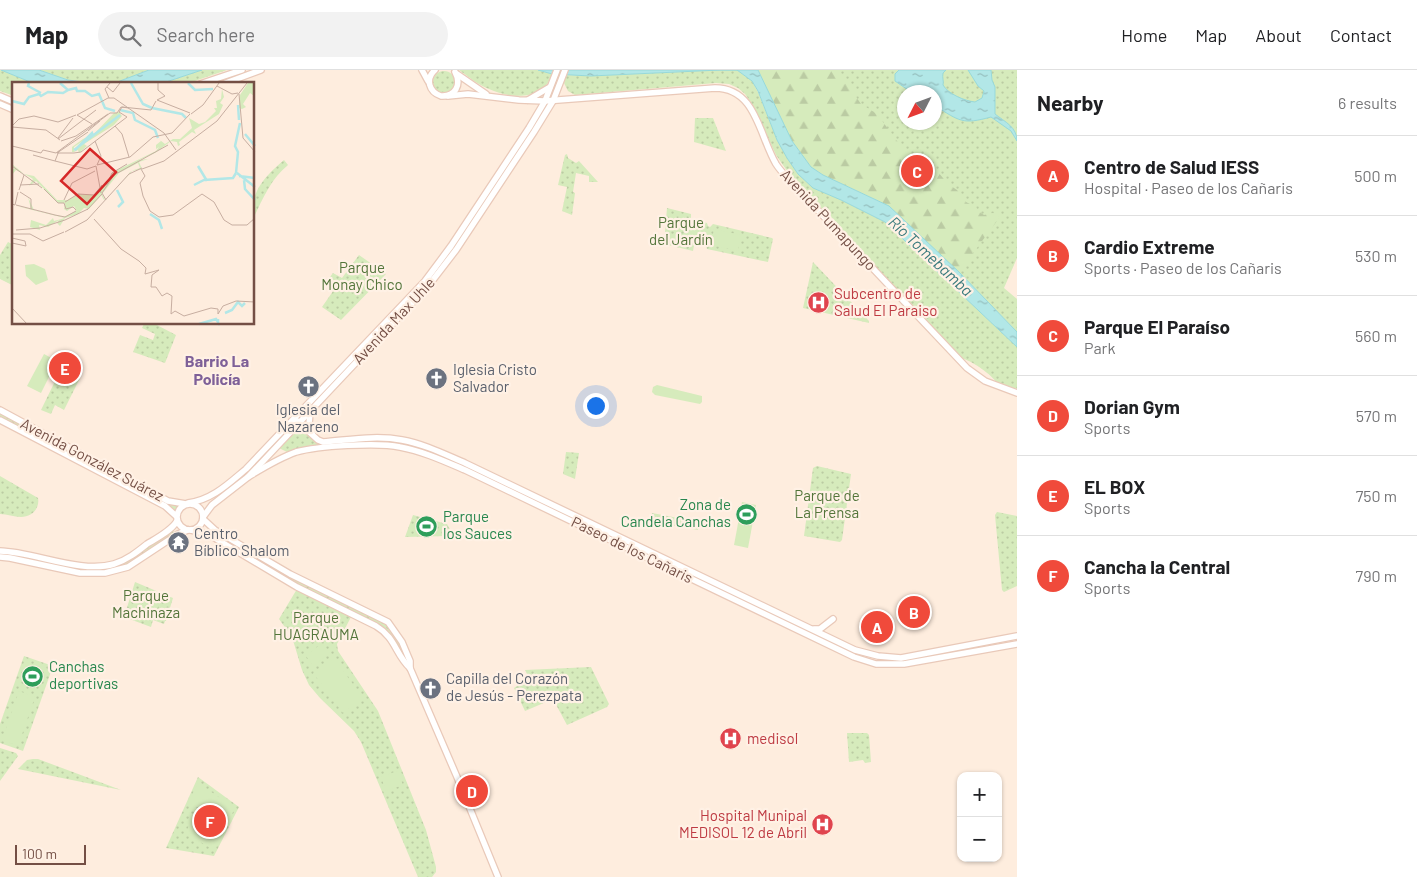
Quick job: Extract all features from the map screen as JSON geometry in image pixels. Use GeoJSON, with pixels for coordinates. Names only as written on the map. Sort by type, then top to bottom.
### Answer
{"type":"FeatureCollection","features":[{"type":"Feature","properties":{"kind":"main road"},"geometry":{"type":"LineString","coordinates":[[206,82],[242,70]]}},
{"type":"Feature","properties":{"kind":"main road"},"geometry":{"type":"LineString","coordinates":[[229,82],[262,70]]}},
{"type":"Feature","properties":{"kind":"main road"},"geometry":{"type":"LineString","coordinates":[[422,70],[435,94],[441,96],[448,96],[458,88],[458,79],[454,71]]}},
{"type":"Feature","properties":{"kind":"main road"},"geometry":{"type":"LineString","coordinates":[[429,83],[430,77],[435,70]]}},
{"type":"Feature","properties":{"kind":"main road","name":"Avenida Max Uhle"},"geometry":{"type":"LineString","coordinates":[[297,421],[310,412],[429,285],[456,250],[553,101],[557,70]]}},
{"type":"Feature","properties":{"kind":"main road","name":"Avenida Max Uhle"},"geometry":{"type":"LineString","coordinates":[[203,518],[212,505],[248,477],[425,281],[467,221],[565,70]]}},
{"type":"Feature","properties":{"kind":"main road","name":"Avenida Pumapungo"},"geometry":{"type":"LineString","coordinates":[[454,71],[488,96]]}},
{"type":"Feature","properties":{"kind":"main road"},"geometry":{"type":"LineString","coordinates":[[526,101],[556,84],[564,96],[570,100]]}},
{"type":"Feature","properties":{"kind":"main road","name":"Avenida Pumapungo"},"geometry":{"type":"LineString","coordinates":[[448,96],[460,94],[526,101],[553,101],[715,88],[730,89],[738,93],[750,107],[776,164],[794,185],[967,368],[985,381],[1017,393]]}},
{"type":"Feature","properties":{"kind":"main road"},"geometry":{"type":"LineString","coordinates":[[0,96],[12,101]]}},
{"type":"Feature","properties":{"kind":"main road"},"geometry":{"type":"LineString","coordinates":[[0,104],[12,109]]}},
{"type":"Feature","properties":{"kind":"main road","name":"Avenida González Suárez"},"geometry":{"type":"LineString","coordinates":[[0,410],[168,501],[187,504]]}},
{"type":"Feature","properties":{"kind":"main road"},"geometry":{"type":"LineString","coordinates":[[310,412],[309,425],[314,437]]}},
{"type":"Feature","properties":{"kind":"main road","name":"Avenida González Suárez"},"geometry":{"type":"LineString","coordinates":[[0,420],[165,506],[177,518]]}},
{"type":"Feature","properties":{"kind":"main road"},"geometry":{"type":"LineString","coordinates":[[297,421],[314,437]]}},
{"type":"Feature","properties":{"kind":"main road","name":"Paseo de los Cañaris"},"geometry":{"type":"LineString","coordinates":[[314,437],[323,442],[370,438],[400,440],[430,448],[855,650],[892,658],[909,657],[1017,636]]}},
{"type":"Feature","properties":{"kind":"main road","name":"Paseo de los Cañaris"},"geometry":{"type":"LineString","coordinates":[[248,477],[289,455],[308,450],[374,445],[399,446],[465,470],[854,657],[876,664],[894,665],[1017,644]]}},
{"type":"Feature","properties":{"kind":"main road"},"geometry":{"type":"LineString","coordinates":[[274,446],[289,455]]}},
{"type":"Feature","properties":{"kind":"main road","name":"Avenida Max Uhle"},"geometry":{"type":"LineString","coordinates":[[187,504],[205,500],[216,494],[274,446]]}},
{"type":"Feature","properties":{"kind":"main road"},"geometry":{"type":"LineString","coordinates":[[0,551],[82,566],[106,566],[120,562],[134,554],[171,528],[177,518],[179,509],[187,504],[194,504],[198,507],[203,518],[215,530],[296,577],[388,622],[402,642],[410,661],[410,668]]}},
{"type":"Feature","properties":{"kind":"main road"},"geometry":{"type":"LineString","coordinates":[[177,518],[180,526],[208,534],[297,587],[376,626],[392,640],[402,659],[410,668],[458,777],[498,877]]}},
{"type":"Feature","properties":{"kind":"main road"},"geometry":{"type":"LineString","coordinates":[[0,557],[80,573],[105,573],[128,567],[178,534],[199,526],[203,518]]}},
{"type":"Feature","properties":{"kind":"main road"},"geometry":{"type":"LineString","coordinates":[[813,629],[820,629],[833,619]]}},
{"type":"Feature","properties":{"kind":"green space"},"geometry":{"type":"Polygon","coordinates":[[[0,70],[30,82],[12,82],[12,95],[0,91],[0,70]]]}},
{"type":"Feature","properties":{"kind":"green space"},"geometry":{"type":"Polygon","coordinates":[[[39,70],[149,70],[117,82],[68,80],[39,70]]]}},
{"type":"Feature","properties":{"kind":"green space"},"geometry":{"type":"Polygon","coordinates":[[[202,70],[227,70],[192,82],[166,82],[202,70]]]}},
{"type":"Feature","properties":{"kind":"green space"},"geometry":{"type":"Polygon","coordinates":[[[459,70],[538,70],[552,74],[548,83],[542,89],[534,93],[516,96],[507,95],[485,87],[459,70]]]}},
{"type":"Feature","properties":{"kind":"green space"},"geometry":{"type":"Polygon","coordinates":[[[737,70],[752,81],[777,140],[787,158],[798,174],[813,188],[885,222],[1017,347],[1017,389],[997,383],[981,368],[963,359],[792,178],[776,155],[752,104],[738,88],[729,84],[716,83],[575,95],[568,91],[564,83],[566,75],[591,76],[737,70]]]}},
{"type":"Feature","properties":{"kind":"green space"},"geometry":{"type":"Polygon","coordinates":[[[758,70],[1017,70],[1017,258],[1004,288],[1017,299],[1017,332],[959,272],[889,206],[792,141],[758,70]]]}},
{"type":"Feature","properties":{"kind":"green space"},"geometry":{"type":"Polygon","coordinates":[[[758,70],[836,70],[841,78],[851,84],[854,94],[861,104],[877,114],[906,151],[919,161],[925,161],[925,165],[938,172],[948,184],[957,190],[966,202],[976,207],[978,211],[984,215],[993,213],[1000,217],[959,272],[889,206],[823,175],[811,167],[792,141],[758,70]]]}},
{"type":"Feature","properties":{"kind":"green space"},"geometry":{"type":"Polygon","coordinates":[[[444,71],[452,74],[455,82],[452,90],[444,93],[436,90],[433,82],[436,74],[444,71]]]}},
{"type":"Feature","properties":{"kind":"green space"},"geometry":{"type":"Polygon","coordinates":[[[695,118],[713,118],[726,151],[694,142],[695,118]]]}},
{"type":"Feature","properties":{"kind":"green space"},"geometry":{"type":"Polygon","coordinates":[[[567,154],[568,158],[576,163],[579,161],[598,182],[589,182],[589,176],[576,173],[572,215],[562,211],[567,187],[558,185],[565,155],[567,154]]]}},
{"type":"Feature","properties":{"kind":"green space"},"geometry":{"type":"Polygon","coordinates":[[[284,160],[288,165],[272,183],[255,215],[255,195],[270,173],[284,160]]]}},
{"type":"Feature","properties":{"kind":"green space","name":"Parque del Jardín"},"geometry":{"type":"Polygon","coordinates":[[[667,208],[691,214],[691,219],[707,223],[710,227],[713,224],[772,238],[768,262],[707,249],[704,244],[701,247],[694,246],[693,251],[664,244],[667,208]]]}},
{"type":"Feature","properties":{"kind":"green space"},"geometry":{"type":"Polygon","coordinates":[[[691,222],[704,225],[700,245],[687,242],[691,222]]]}},
{"type":"Feature","properties":{"kind":"green space"},"geometry":{"type":"Polygon","coordinates":[[[714,229],[741,235],[738,251],[711,245],[714,229]]]}},
{"type":"Feature","properties":{"kind":"green space"},"geometry":{"type":"Polygon","coordinates":[[[8,242],[12,244],[12,285],[0,279],[0,255],[8,242]]]}},
{"type":"Feature","properties":{"kind":"green space","name":"Parque Monay Chico"},"geometry":{"type":"Polygon","coordinates":[[[359,255],[386,274],[341,320],[322,307],[338,284],[330,277],[333,273],[342,278],[359,255]]]}},
{"type":"Feature","properties":{"kind":"green space"},"geometry":{"type":"Polygon","coordinates":[[[813,262],[869,321],[869,323],[803,308],[813,262]]]}},
{"type":"Feature","properties":{"kind":"green space"},"geometry":{"type":"Polygon","coordinates":[[[370,270],[379,278],[364,293],[355,285],[370,270]]]}},
{"type":"Feature","properties":{"kind":"green space"},"geometry":{"type":"Polygon","coordinates":[[[144,325],[157,325],[176,335],[165,363],[133,352],[140,335],[153,340],[155,334],[142,328],[144,325]]]}},
{"type":"Feature","properties":{"kind":"green space"},"geometry":{"type":"Polygon","coordinates":[[[44,354],[57,361],[41,393],[27,386],[44,354]]]}},
{"type":"Feature","properties":{"kind":"green space"},"geometry":{"type":"Polygon","coordinates":[[[61,369],[80,378],[64,410],[55,405],[51,414],[41,410],[61,369]]]}},
{"type":"Feature","properties":{"kind":"green space"},"geometry":{"type":"Polygon","coordinates":[[[657,385],[702,396],[702,402],[700,404],[655,395],[652,392],[653,387],[657,385]]]}},
{"type":"Feature","properties":{"kind":"green space"},"geometry":{"type":"Polygon","coordinates":[[[0,410],[168,501],[184,504],[176,516],[170,510],[0,420],[0,410]]]}},
{"type":"Feature","properties":{"kind":"green space"},"geometry":{"type":"Polygon","coordinates":[[[299,425],[317,441],[401,440],[399,446],[375,445],[289,453],[277,447],[299,425]]]}},
{"type":"Feature","properties":{"kind":"green space"},"geometry":{"type":"Polygon","coordinates":[[[566,452],[579,453],[575,479],[563,474],[566,452]]]}},
{"type":"Feature","properties":{"kind":"green space","name":"Parque de La Prensa"},"geometry":{"type":"Polygon","coordinates":[[[817,466],[851,474],[842,540],[840,542],[804,536],[813,468],[817,466]]]}},
{"type":"Feature","properties":{"kind":"green space"},"geometry":{"type":"Polygon","coordinates":[[[0,476],[38,498],[38,505],[32,514],[21,517],[0,514],[0,476]]]}},
{"type":"Feature","properties":{"kind":"green space"},"geometry":{"type":"Polygon","coordinates":[[[742,502],[756,505],[748,548],[734,545],[742,502]]]}},
{"type":"Feature","properties":{"kind":"green space"},"geometry":{"type":"Polygon","coordinates":[[[997,512],[1017,516],[1017,586],[1004,592],[1002,590],[995,515],[997,512]]]}},
{"type":"Feature","properties":{"kind":"green space"},"geometry":{"type":"Polygon","coordinates":[[[652,513],[699,522],[698,530],[651,522],[652,513]]]}},
{"type":"Feature","properties":{"kind":"green space"},"geometry":{"type":"Polygon","coordinates":[[[413,515],[447,524],[451,531],[448,536],[405,537],[413,515]]]}},
{"type":"Feature","properties":{"kind":"green space","name":"Parque HUAGRAUMA"},"geometry":{"type":"Polygon","coordinates":[[[209,525],[282,570],[388,622],[408,656],[402,659],[387,634],[351,617],[337,644],[338,651],[378,711],[426,830],[436,867],[436,872],[432,877],[418,877],[361,742],[354,731],[309,685],[302,670],[292,637],[279,619],[297,589],[206,532],[209,525]]]}},
{"type":"Feature","properties":{"kind":"green space"},"geometry":{"type":"Polygon","coordinates":[[[171,528],[176,535],[138,561],[96,574],[0,557],[0,551],[82,565],[116,563],[171,528]]]}},
{"type":"Feature","properties":{"kind":"green space","name":"Parque Machinaza"},"geometry":{"type":"Polygon","coordinates":[[[135,582],[173,598],[164,624],[153,620],[151,627],[124,617],[135,582]]]}},
{"type":"Feature","properties":{"kind":"green space"},"geometry":{"type":"Polygon","coordinates":[[[143,588],[163,596],[157,609],[138,602],[143,588]]]}},
{"type":"Feature","properties":{"kind":"green space"},"geometry":{"type":"Polygon","coordinates":[[[322,643],[330,653],[313,666],[306,656],[322,643]]]}},
{"type":"Feature","properties":{"kind":"green space"},"geometry":{"type":"Polygon","coordinates":[[[24,656],[53,666],[23,751],[0,743],[0,724],[24,656]]]}},
{"type":"Feature","properties":{"kind":"green space"},"geometry":{"type":"Polygon","coordinates":[[[334,658],[363,698],[343,713],[313,673],[334,658]]]}},
{"type":"Feature","properties":{"kind":"green space"},"geometry":{"type":"Polygon","coordinates":[[[591,667],[609,704],[607,707],[567,725],[553,699],[525,711],[514,688],[529,678],[525,670],[591,667]]]}},
{"type":"Feature","properties":{"kind":"green space"},"geometry":{"type":"Polygon","coordinates":[[[19,691],[35,697],[18,746],[2,740],[19,691]]]}},
{"type":"Feature","properties":{"kind":"green space"},"geometry":{"type":"Polygon","coordinates":[[[847,733],[867,733],[869,735],[871,762],[865,763],[863,760],[849,762],[847,733]]]}},
{"type":"Feature","properties":{"kind":"green space"},"geometry":{"type":"Polygon","coordinates":[[[0,748],[16,753],[18,756],[0,781],[0,748]]]}},
{"type":"Feature","properties":{"kind":"green space"},"geometry":{"type":"Polygon","coordinates":[[[38,759],[121,790],[18,769],[27,760],[38,759]]]}},
{"type":"Feature","properties":{"kind":"green space"},"geometry":{"type":"Polygon","coordinates":[[[397,771],[403,785],[386,791],[381,777],[397,771]]]}},
{"type":"Feature","properties":{"kind":"green space"},"geometry":{"type":"Polygon","coordinates":[[[198,777],[239,807],[214,856],[166,848],[198,777]]]}},
{"type":"Feature","properties":{"kind":"green space"},"geometry":{"type":"Polygon","coordinates":[[[198,783],[235,808],[214,850],[185,833],[199,808],[188,802],[198,783]]]}},
{"type":"Feature","properties":{"kind":"water"},"geometry":{"type":"Polygon","coordinates":[[[1,70],[39,70],[68,80],[83,82],[30,82],[1,70]]]}},
{"type":"Feature","properties":{"kind":"water"},"geometry":{"type":"Polygon","coordinates":[[[149,70],[202,70],[166,82],[117,82],[149,70]]]}},
{"type":"Feature","properties":{"kind":"water"},"geometry":{"type":"Polygon","coordinates":[[[538,70],[720,70],[591,76],[552,74],[538,70]]]}},
{"type":"Feature","properties":{"kind":"water","name":"Río Tomebamba"},"geometry":{"type":"Polygon","coordinates":[[[737,70],[758,70],[792,141],[811,167],[823,175],[889,206],[959,272],[1017,332],[1017,347],[885,222],[813,188],[798,174],[777,140],[758,91],[752,81],[737,70]]]}},
{"type":"Feature","properties":{"kind":"water"},"geometry":{"type":"Polygon","coordinates":[[[899,70],[946,70],[943,73],[943,85],[945,88],[957,96],[975,102],[982,98],[984,91],[978,86],[968,70],[991,70],[995,87],[995,114],[1013,128],[1017,141],[1011,131],[991,117],[967,121],[956,118],[942,110],[942,85],[901,85],[895,81],[895,74],[899,70]]]}},
{"type":"Feature","properties":{"kind":"place","name":"Parque El Paraíso"},"geometry":{"type":"Point","coordinates":[917,171]}},
{"type":"Feature","properties":{"kind":"place","name":"Subcentro de Salud El Paraiso"},"geometry":{"type":"Point","coordinates":[818,303]}},
{"type":"Feature","properties":{"kind":"place","name":"EL BOX"},"geometry":{"type":"Point","coordinates":[65,368]}},
{"type":"Feature","properties":{"kind":"place","name":"Iglesia Cristo Salvador"},"geometry":{"type":"Point","coordinates":[437,379]}},
{"type":"Feature","properties":{"kind":"place","name":"Iglesia del Nazareno"},"geometry":{"type":"Point","coordinates":[308,387]}},
{"type":"Feature","properties":{"kind":"place","name":"Zona de Candela Canchas"},"geometry":{"type":"Point","coordinates":[747,514]}},
{"type":"Feature","properties":{"kind":"place","name":"Parque los Sauces"},"geometry":{"type":"Point","coordinates":[427,526]}},
{"type":"Feature","properties":{"kind":"place","name":"Centro Bíblico Shalom"},"geometry":{"type":"Point","coordinates":[178,543]}},
{"type":"Feature","properties":{"kind":"place","name":"Cardio Extreme"},"geometry":{"type":"Point","coordinates":[914,612]}},
{"type":"Feature","properties":{"kind":"place","name":"Centro de Salud IESS"},"geometry":{"type":"Point","coordinates":[877,627]}},
{"type":"Feature","properties":{"kind":"place","name":"Canchas deportivas"},"geometry":{"type":"Point","coordinates":[33,676]}},
{"type":"Feature","properties":{"kind":"place","name":"Capilla del Corazón de Jesús - Perezpata"},"geometry":{"type":"Point","coordinates":[430,688]}},
{"type":"Feature","properties":{"kind":"place","name":"medisol"},"geometry":{"type":"Point","coordinates":[731,739]}},
{"type":"Feature","properties":{"kind":"place","name":"Dorian Gym"},"geometry":{"type":"Point","coordinates":[472,791]}},
{"type":"Feature","properties":{"kind":"place","name":"Cancha la Central"},"geometry":{"type":"Point","coordinates":[210,821]}},
{"type":"Feature","properties":{"kind":"place","name":"Hospital Munipal MEDISOL 12 de Abril"},"geometry":{"type":"Point","coordinates":[823,825]}},
{"type":"Feature","properties":{"kind":"district","name":"Barrio La Policía"},"geometry":{"type":"Point","coordinates":[217,370]}}]}
